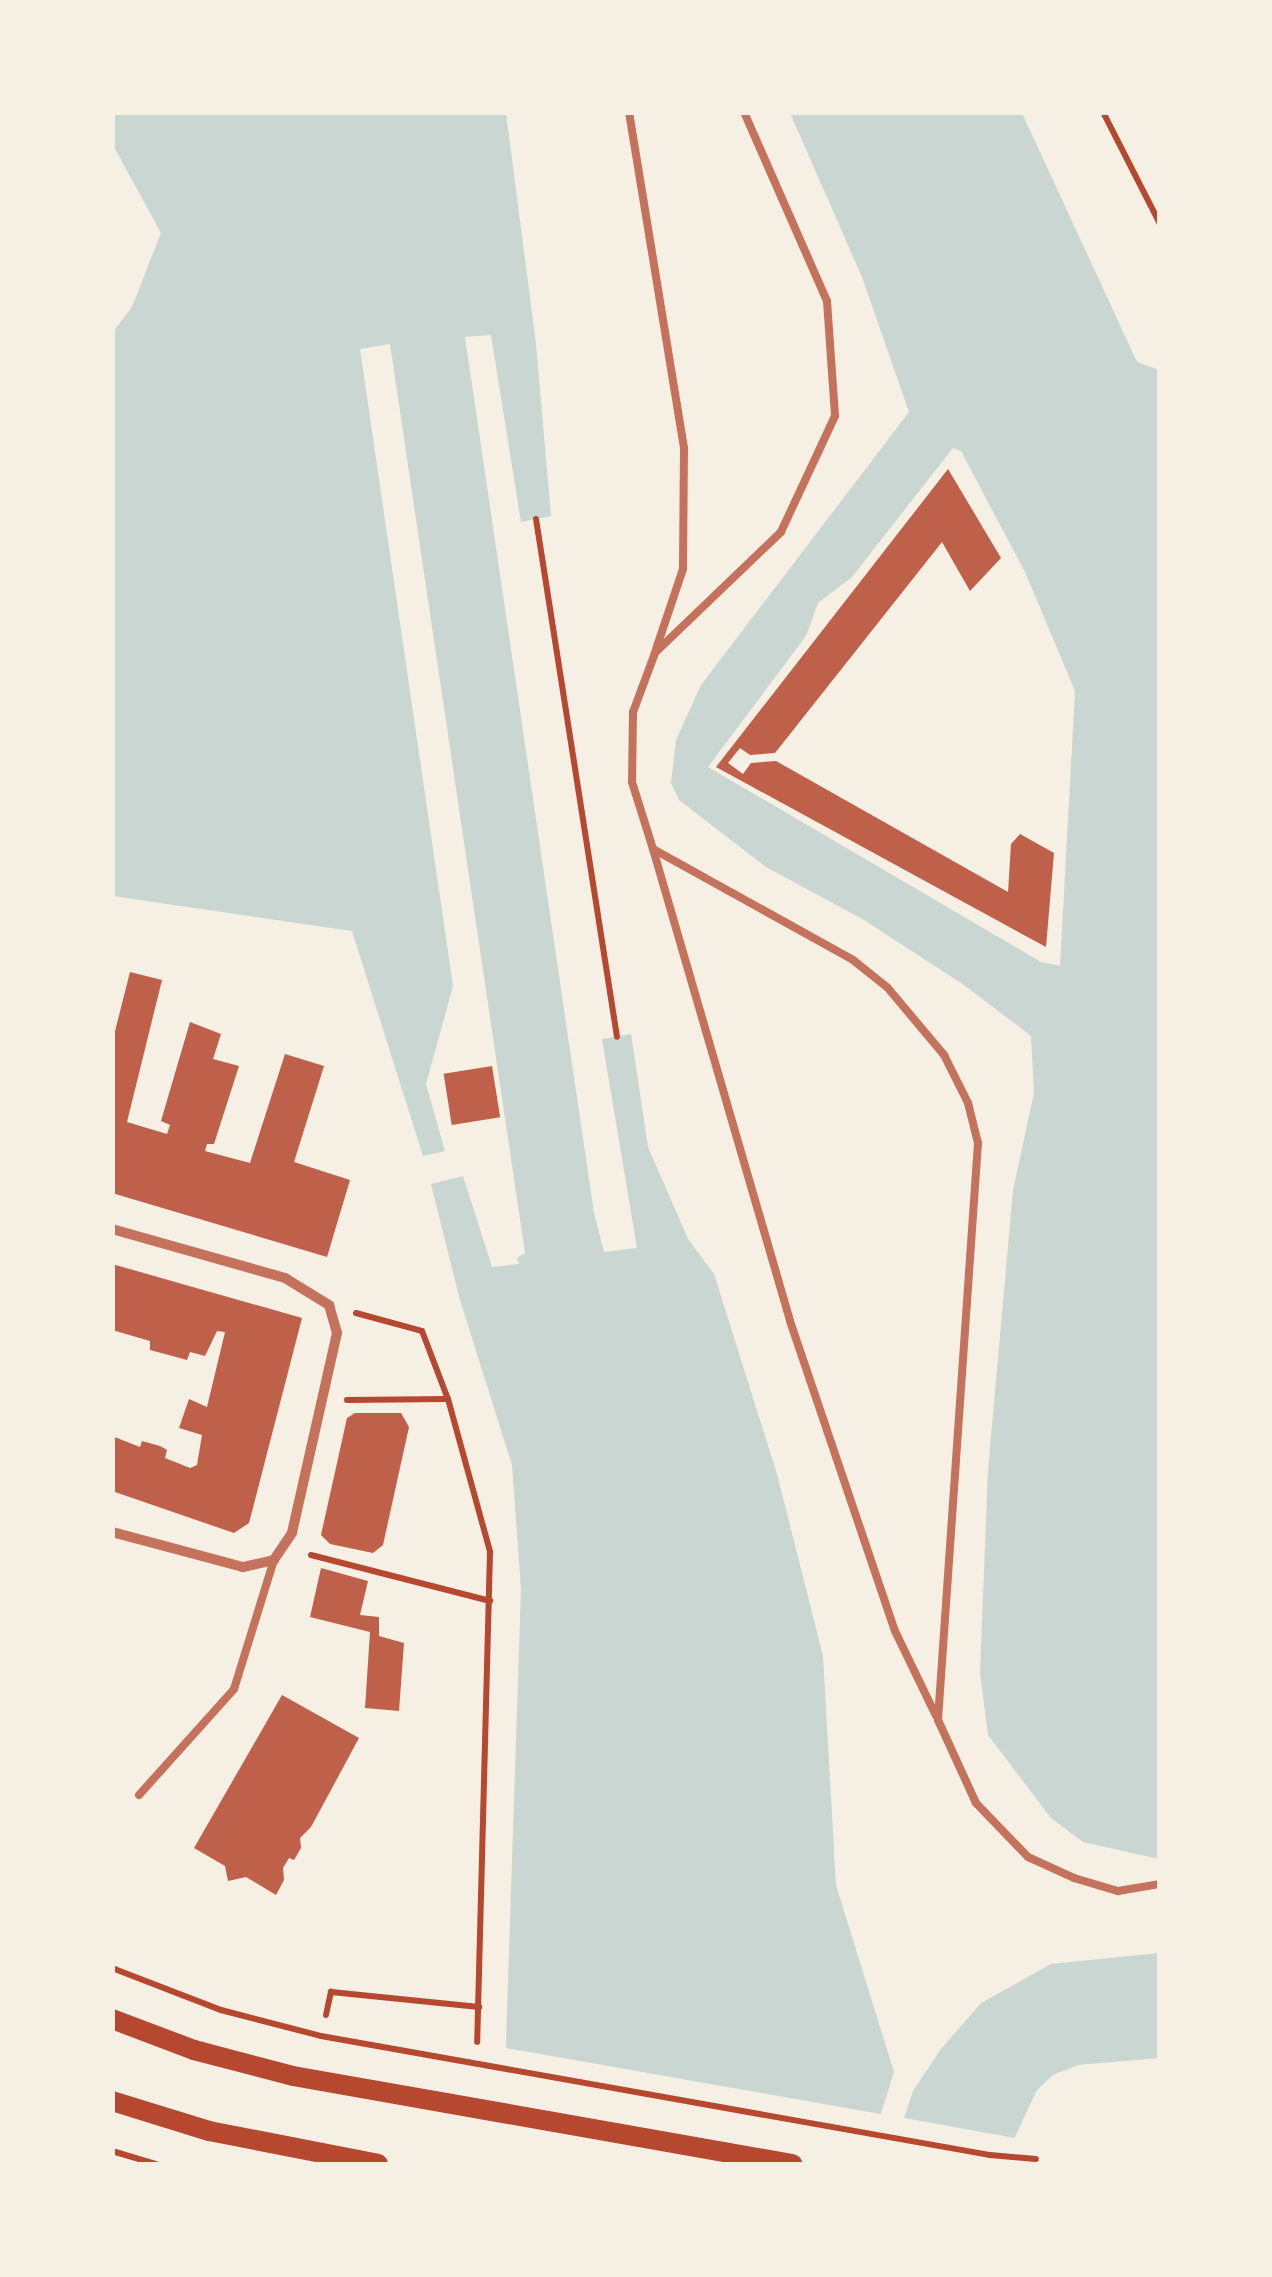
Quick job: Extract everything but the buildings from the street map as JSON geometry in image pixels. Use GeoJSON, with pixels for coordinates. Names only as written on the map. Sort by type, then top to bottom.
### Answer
{"type":"FeatureCollection","features":[{"type":"Feature","properties":{"kind":"main road"},"geometry":{"type":"LineString","coordinates":[[112,2019],[232,2061],[365,2089],[792,2164]]}},
{"type":"Feature","properties":{"kind":"main road"},"geometry":{"type":"LineString","coordinates":[[112,2101],[209,2131],[378,2164]]}},
{"type":"Feature","properties":{"kind":"street"},"geometry":{"type":"LineString","coordinates":[[112,1229],[284,1278],[328,1306],[338,1333],[292,1533],[274,1560],[243,1567],[112,1532]]}},
{"type":"Feature","properties":{"kind":"lane"},"geometry":{"type":"LineString","coordinates":[[628,112],[684,448],[683,569],[633,712],[632,782],[790,1321],[895,1631],[976,1802],[1028,1857],[1118,1891],[1160,1884]]}},
{"type":"Feature","properties":{"kind":"lane"},"geometry":{"type":"LineString","coordinates":[[655,654],[780,532],[836,416],[827,300],[744,112]]}},
{"type":"Feature","properties":{"kind":"lane"},"geometry":{"type":"LineString","coordinates":[[653,849],[853,960],[887,987],[944,1054],[968,1103],[978,1143],[938,1720]]}},
{"type":"Feature","properties":{"kind":"lane"},"geometry":{"type":"LineString","coordinates":[[139,1795],[234,1690],[274,1560]]}},
{"type":"Feature","properties":{"kind":"path"},"geometry":{"type":"LineString","coordinates":[[1103,112],[1160,224]]}},
{"type":"Feature","properties":{"kind":"path"},"geometry":{"type":"LineString","coordinates":[[536,519],[617,1037]]}},
{"type":"Feature","properties":{"kind":"path"},"geometry":{"type":"LineString","coordinates":[[364,1316],[422,1331],[448,1400],[490,1552],[477,2042]]}},
{"type":"Feature","properties":{"kind":"path"},"geometry":{"type":"LineString","coordinates":[[346,1400],[448,1400]]}},
{"type":"Feature","properties":{"kind":"path"},"geometry":{"type":"LineString","coordinates":[[311,1555],[490,1601]]}},
{"type":"Feature","properties":{"kind":"path"},"geometry":{"type":"LineString","coordinates":[[112,1968],[221,2010],[372,2047],[1036,2160]]}},
{"type":"Feature","properties":{"kind":"path"},"geometry":{"type":"LineString","coordinates":[[326,2015],[330,1992],[479,2007]]}},
{"type":"Feature","properties":{"kind":"path"},"geometry":{"type":"LineString","coordinates":[[112,2151],[156,2164]]}},
{"type":"Feature","properties":{"kind":"shaded area"},"geometry":{"type":"Polygon","coordinates":[[[113,113],[506,113],[536,344],[551,516],[521,522],[491,335],[465,337],[594,1213],[604,1252],[637,1248],[602,1039],[631,1034],[648,1147],[688,1239],[714,1274],[777,1474],[823,1656],[836,1885],[894,2072],[865,2164],[502,2164],[521,1589],[512,1465],[460,1300],[431,1184],[463,1176],[492,1267],[519,1264],[517,1258],[525,1253],[390,344],[360,349],[453,986],[426,1084],[445,1151],[423,1156],[352,931],[113,896],[113,332],[132,307],[161,233],[113,145],[113,113]]]}},
{"type":"Feature","properties":{"kind":"shaded area"},"geometry":{"type":"Polygon","coordinates":[[[790,113],[1022,113],[1137,362],[1159,370],[1159,1859],[1083,1842],[1051,1818],[988,1735],[980,1673],[988,1470],[1013,1190],[1034,1093],[1031,1036],[964,985],[864,920],[766,867],[679,800],[671,783],[676,740],[701,685],[909,412],[862,277],[790,113]],[[953,448],[852,577],[818,603],[806,636],[708,767],[1041,962],[1060,966],[1075,691],[1025,572],[961,451],[953,448]]]}},
{"type":"Feature","properties":{"kind":"shaded area"},"geometry":{"type":"Polygon","coordinates":[[[1159,1953],[1159,2058],[1078,2065],[1053,2075],[1037,2090],[1002,2164],[889,2164],[913,2091],[941,2049],[981,2003],[1051,1964],[1159,1953]]]}},
{"type":"Feature","properties":{"kind":"pier"},"geometry":{"type":"Polygon","coordinates":[[[501,2047],[886,2115],[870,2164],[497,2164],[501,2047]]]}},
{"type":"Feature","properties":{"kind":"pier"},"geometry":{"type":"Polygon","coordinates":[[[899,2117],[1015,2138],[1004,2164],[884,2164],[899,2117]]]}}]}
